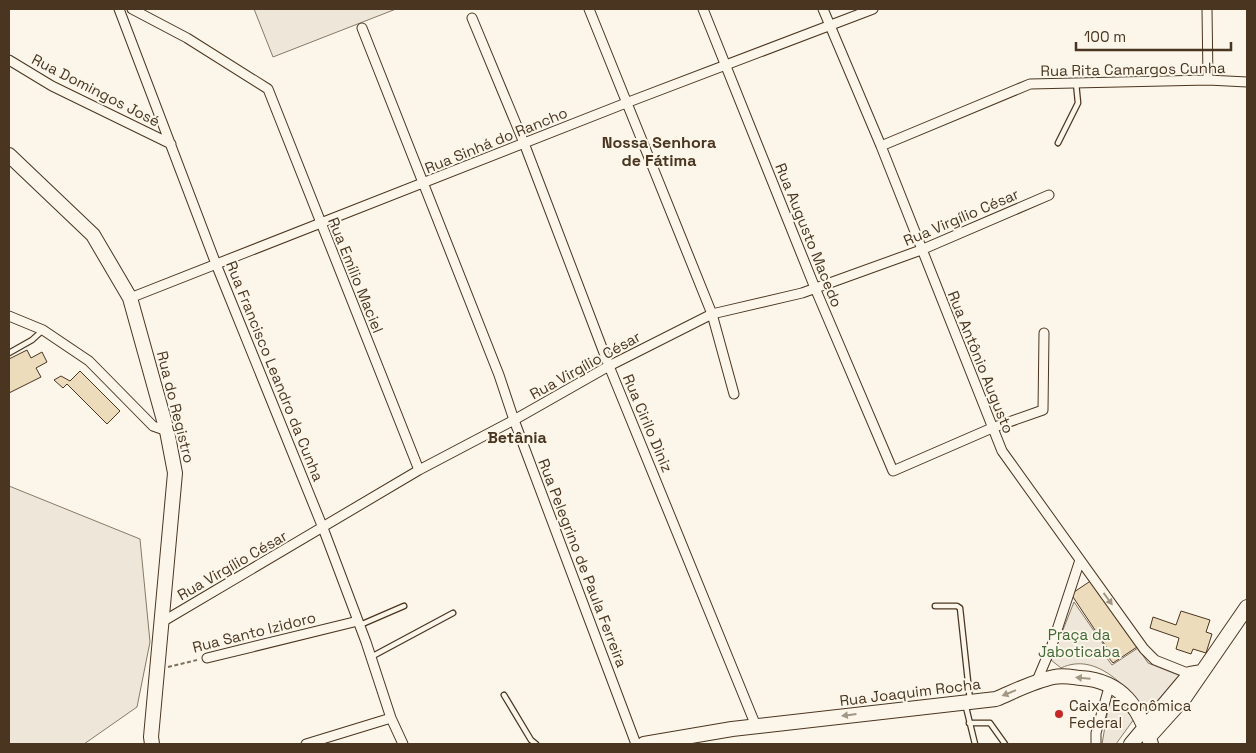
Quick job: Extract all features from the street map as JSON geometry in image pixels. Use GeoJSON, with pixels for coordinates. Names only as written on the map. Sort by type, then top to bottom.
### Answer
{"type":"FeatureCollection","features":[{"type":"Feature","properties":{"kind":"main road","name":"Rua do Registro"},"geometry":{"type":"LineString","coordinates":[[9,155],[93,235],[130,298],[167,431],[175,473],[151,737],[152,744]]}},
{"type":"Feature","properties":{"kind":"main road"},"geometry":{"type":"LineString","coordinates":[[1131,744],[1149,737],[1185,697],[1196,673],[1247,607]]}},
{"type":"Feature","properties":{"kind":"main road","name":"Rua Joaquim Rocha"},"geometry":{"type":"LineString","coordinates":[[644,744],[756,726],[996,698],[1055,677],[1090,678],[1110,684],[1134,705],[1149,737]]}},
{"type":"Feature","properties":{"kind":"street","name":"Rua Francisco Leandro da Cunha"},"geometry":{"type":"LineString","coordinates":[[119,9],[216,264],[323,528],[371,657],[391,718],[403,744]]}},
{"type":"Feature","properties":{"kind":"street","name":"Rua Emílio Maciel"},"geometry":{"type":"LineString","coordinates":[[132,9],[187,38],[268,90],[419,470]]}},
{"type":"Feature","properties":{"kind":"street"},"geometry":{"type":"LineString","coordinates":[[588,9],[712,314],[734,394]]}},
{"type":"Feature","properties":{"kind":"street","name":"Rua Augusto Macedo"},"geometry":{"type":"LineString","coordinates":[[702,9],[893,471],[992,428]]}},
{"type":"Feature","properties":{"kind":"street","name":"Rua Antônio Augusto"},"geometry":{"type":"LineString","coordinates":[[823,9],[881,146],[1002,451],[1144,649],[1155,660],[1196,673]]}},
{"type":"Feature","properties":{"kind":"street","name":"Rua Sinhá do Rancho"},"geometry":{"type":"LineString","coordinates":[[130,298],[626,103],[873,9]]}},
{"type":"Feature","properties":{"kind":"street"},"geometry":{"type":"LineString","coordinates":[[1207,9],[1208,80]]}},
{"type":"Feature","properties":{"kind":"street","name":"Rua Cirilo Diniz"},"geometry":{"type":"LineString","coordinates":[[472,18],[524,143],[608,366],[756,726]]}},
{"type":"Feature","properties":{"kind":"street","name":"Rua Pelegrino de Paula Ferreira"},"geometry":{"type":"LineString","coordinates":[[362,28],[499,375],[514,420],[636,744]]}},
{"type":"Feature","properties":{"kind":"street","name":"Rua Domingos José"},"geometry":{"type":"LineString","coordinates":[[9,60],[52,86],[171,144]]}},
{"type":"Feature","properties":{"kind":"street","name":"Rua Rita Camargos Cunha"},"geometry":{"type":"LineString","coordinates":[[881,146],[1030,84],[1208,80],[1247,82]]}},
{"type":"Feature","properties":{"kind":"street","name":"Rua Virgílio César"},"geometry":{"type":"LineString","coordinates":[[162,622],[419,470],[514,420],[608,366],[712,314],[816,288],[921,250],[1049,195]]}},
{"type":"Feature","properties":{"kind":"street"},"geometry":{"type":"LineString","coordinates":[[9,316],[43,330],[89,361],[153,426],[167,431]]}},
{"type":"Feature","properties":{"kind":"street"},"geometry":{"type":"LineString","coordinates":[[992,428],[1043,410],[1044,333]]}},
{"type":"Feature","properties":{"kind":"street"},"geometry":{"type":"LineString","coordinates":[[1036,683],[1080,560]]}},
{"type":"Feature","properties":{"kind":"street","name":"Rua Santo Izidoro"},"geometry":{"type":"LineString","coordinates":[[207,658],[358,623]]}},
{"type":"Feature","properties":{"kind":"street"},"geometry":{"type":"LineString","coordinates":[[1045,662],[1055,677]]}},
{"type":"Feature","properties":{"kind":"street"},"geometry":{"type":"LineString","coordinates":[[1096,744],[1096,733],[1110,684]]}},
{"type":"Feature","properties":{"kind":"street"},"geometry":{"type":"LineString","coordinates":[[306,744],[391,718]]}},
{"type":"Feature","properties":{"kind":"lane"},"geometry":{"type":"LineString","coordinates":[[1058,143],[1078,102],[1076,83]]}},
{"type":"Feature","properties":{"kind":"lane"},"geometry":{"type":"LineString","coordinates":[[9,353],[32,340],[43,330]]}},
{"type":"Feature","properties":{"kind":"lane"},"geometry":{"type":"LineString","coordinates":[[358,623],[404,606]]}},
{"type":"Feature","properties":{"kind":"lane"},"geometry":{"type":"LineString","coordinates":[[935,606],[956,606],[960,608],[969,723],[975,744]]}},
{"type":"Feature","properties":{"kind":"lane"},"geometry":{"type":"LineString","coordinates":[[371,657],[454,613]]}},
{"type":"Feature","properties":{"kind":"lane"},"geometry":{"type":"LineString","coordinates":[[504,695],[531,740],[536,744]]}},
{"type":"Feature","properties":{"kind":"lane"},"geometry":{"type":"LineString","coordinates":[[969,723],[990,724],[1005,744]]}},
{"type":"Feature","properties":{"kind":"path","name":"Rua Santo Izidoro"},"geometry":{"type":"LineString","coordinates":[[157,670],[207,658]]}},
{"type":"Feature","properties":{"kind":"green space"},"geometry":{"type":"Polygon","coordinates":[[[254,9],[396,9],[273,57],[254,9]]]}},
{"type":"Feature","properties":{"kind":"green space"},"geometry":{"type":"Polygon","coordinates":[[[9,486],[140,539],[150,642],[137,707],[84,744],[9,744],[9,486]]]}},
{"type":"Feature","properties":{"kind":"green space","name":"Praça da Jaboticaba"},"geometry":{"type":"Polygon","coordinates":[[[1074,602],[1110,654],[1106,657],[1112,665],[1138,648],[1148,663],[1183,677],[1149,714],[1121,684],[1099,668],[1087,664],[1074,664],[1061,668],[1051,660],[1074,602]]]}},
{"type":"Feature","properties":{"kind":"green space","name":"Praça da Jaboticaba"},"geometry":{"type":"Polygon","coordinates":[[[1110,697],[1134,719],[1116,744],[1102,744],[1110,697]]]}},
{"type":"Feature","properties":{"kind":"building"},"geometry":{"type":"Polygon","coordinates":[[[27,350],[31,358],[42,352],[47,362],[36,368],[41,377],[9,393],[9,359],[27,350]]]}},
{"type":"Feature","properties":{"kind":"building"},"geometry":{"type":"Polygon","coordinates":[[[80,371],[120,411],[107,424],[67,384],[63,388],[54,380],[61,376],[70,381],[80,371]]]}},
{"type":"Feature","properties":{"kind":"building"},"geometry":{"type":"Polygon","coordinates":[[[1092,580],[1137,647],[1113,663],[1108,657],[1111,654],[1071,594],[1092,580]]]}},
{"type":"Feature","properties":{"kind":"building"},"geometry":{"type":"Polygon","coordinates":[[[1181,611],[1210,620],[1206,632],[1212,634],[1206,653],[1193,649],[1191,654],[1176,649],[1179,638],[1150,628],[1153,617],[1176,625],[1181,611]]]}},
{"type":"Feature","properties":{"kind":"place","name":"Caixa Econômica Federal"},"geometry":{"type":"Point","coordinates":[1059,714]}},
{"type":"Feature","properties":{"kind":"district","name":"Nossa Senhora de Fátima"},"geometry":{"type":"Point","coordinates":[659,151]}},
{"type":"Feature","properties":{"kind":"district","name":"Betânia"},"geometry":{"type":"Point","coordinates":[517,437]}}]}
